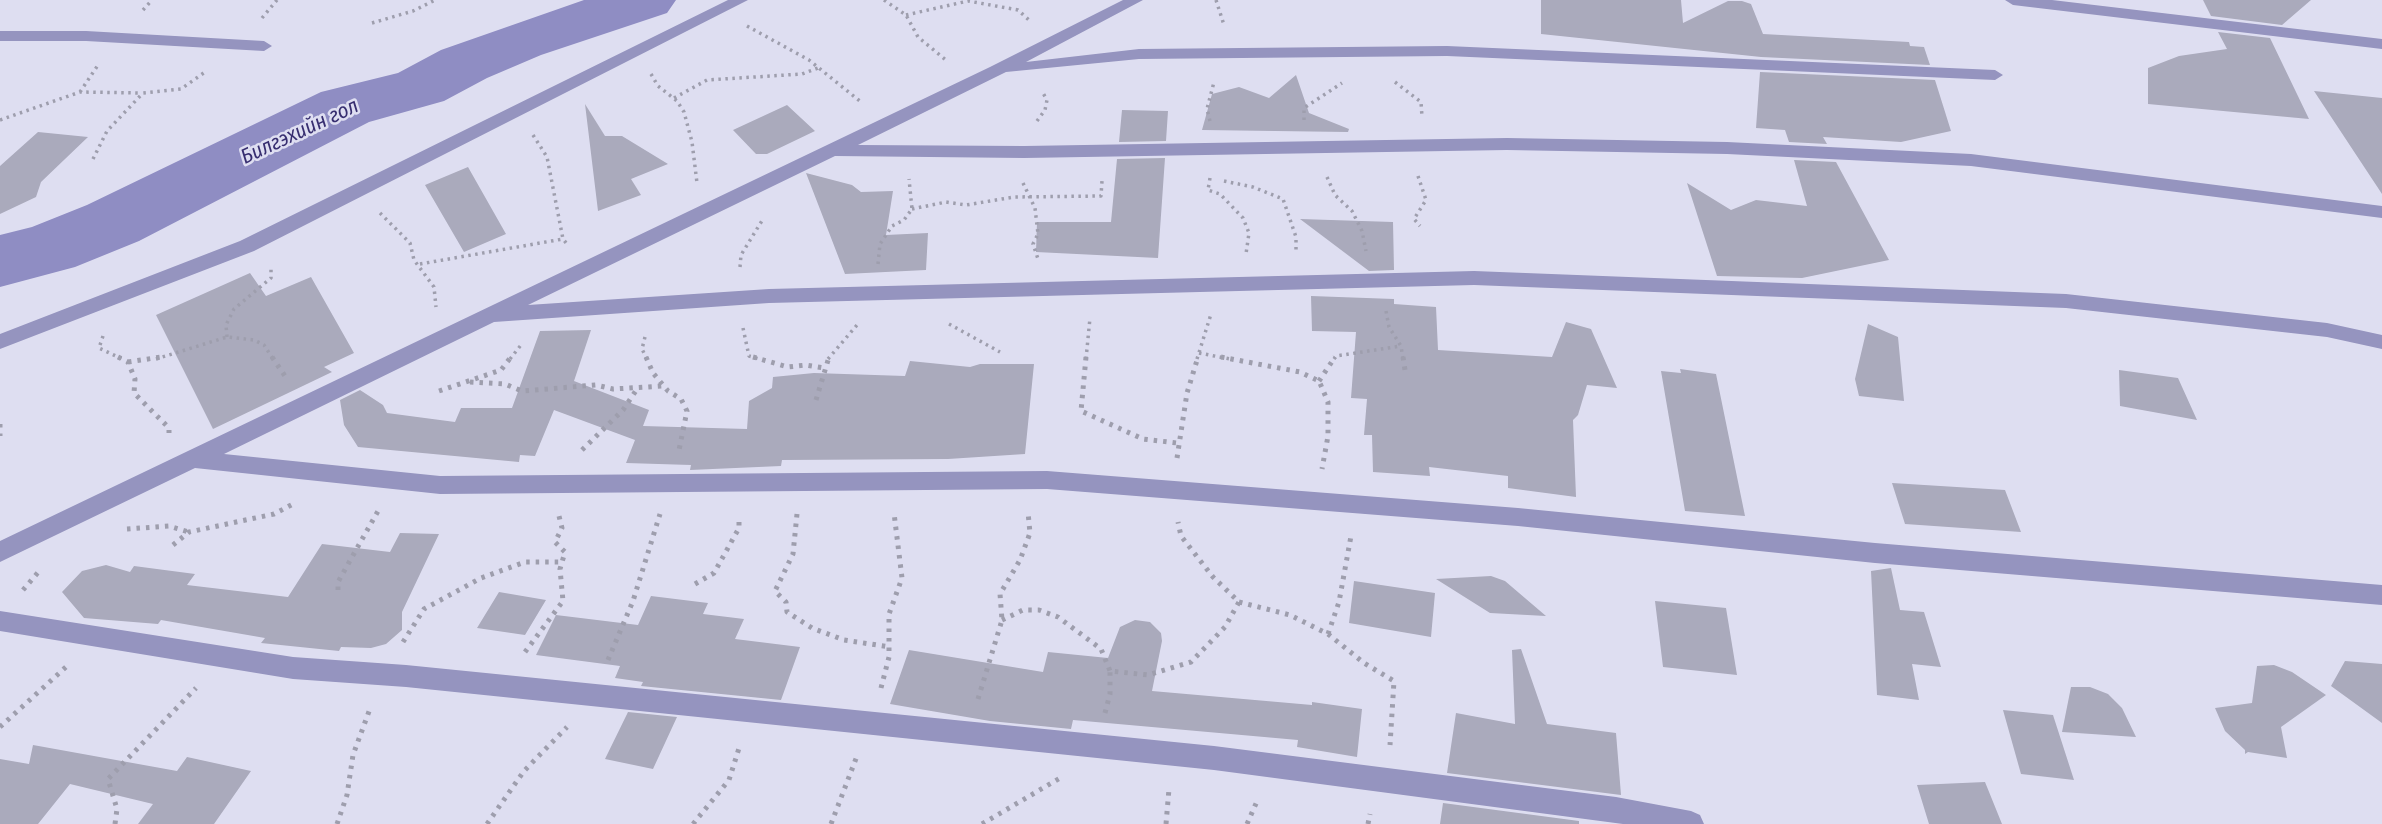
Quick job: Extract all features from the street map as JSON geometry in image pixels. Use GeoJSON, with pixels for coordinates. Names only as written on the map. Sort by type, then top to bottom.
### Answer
{"type":"FeatureCollection","features":[{"type":"Feature","properties":{"kind":"street"},"geometry":{"type":"LineString","coordinates":[[0,342],[247,246],[740,0]]}},
{"type":"Feature","properties":{"kind":"street"},"geometry":{"type":"LineString","coordinates":[[0,552],[896,120],[1135,0]]}},
{"type":"Feature","properties":{"kind":"street"},"geometry":{"type":"LineString","coordinates":[[2013,0],[2382,44]]}},
{"type":"Feature","properties":{"kind":"street"},"geometry":{"type":"LineString","coordinates":[[0,36],[86,36],[264,46]]}},
{"type":"Feature","properties":{"kind":"street"},"geometry":{"type":"LineString","coordinates":[[996,71],[1139,54],[1447,51],[1995,75]]}},
{"type":"Feature","properties":{"kind":"street"},"geometry":{"type":"LineString","coordinates":[[834,150],[1099,150],[1427,145],[1727,148],[1971,160],[2382,212]]}},
{"type":"Feature","properties":{"kind":"street"},"geometry":{"type":"LineString","coordinates":[[491,315],[728,299],[1488,279],[1740,285],[2066,301],[2327,330],[2382,342]]}},
{"type":"Feature","properties":{"kind":"street"},"geometry":{"type":"LineString","coordinates":[[185,463],[440,485],[1025,480],[1317,501],[1875,553],[2382,595]]}},
{"type":"Feature","properties":{"kind":"street"},"geometry":{"type":"LineString","coordinates":[[0,621],[293,668],[504,685],[1096,746],[1616,810],[1691,824]]}},
{"type":"Feature","properties":{"kind":"path"},"geometry":{"type":"LineString","coordinates":[[372,23],[413,11],[435,0]]}},
{"type":"Feature","properties":{"kind":"path"},"geometry":{"type":"LineString","coordinates":[[884,0],[906,15],[918,37]]}},
{"type":"Feature","properties":{"kind":"path"},"geometry":{"type":"LineString","coordinates":[[996,6],[1000,0]]}},
{"type":"Feature","properties":{"kind":"path"},"geometry":{"type":"LineString","coordinates":[[906,15],[968,1],[1017,10],[1056,40]]}},
{"type":"Feature","properties":{"kind":"path"},"geometry":{"type":"LineString","coordinates":[[715,13],[742,22],[758,35],[774,40],[818,68],[865,105],[896,120]]}},
{"type":"Feature","properties":{"kind":"path"},"geometry":{"type":"LineString","coordinates":[[0,120],[80,92],[143,93],[181,89],[205,72],[228,44]]}},
{"type":"Feature","properties":{"kind":"path"},"geometry":{"type":"LineString","coordinates":[[618,61],[650,73],[658,86],[674,98],[684,113],[694,156],[694,178],[710,209]]}},
{"type":"Feature","properties":{"kind":"path"},"geometry":{"type":"LineString","coordinates":[[674,98],[707,80],[802,74],[818,68]]}},
{"type":"Feature","properties":{"kind":"path"},"geometry":{"type":"LineString","coordinates":[[1394,82],[1408,89],[1421,102],[1427,145],[1417,180],[1426,200],[1414,219],[1420,226]]}},
{"type":"Feature","properties":{"kind":"path"},"geometry":{"type":"LineString","coordinates":[[93,159],[107,131],[143,93]]}},
{"type":"Feature","properties":{"kind":"path"},"geometry":{"type":"LineString","coordinates":[[513,113],[539,142],[547,158],[560,222]]}},
{"type":"Feature","properties":{"kind":"path"},"geometry":{"type":"LineString","coordinates":[[1198,149],[1211,167],[1208,190],[1220,194],[1243,218]]}},
{"type":"Feature","properties":{"kind":"path"},"geometry":{"type":"LineString","coordinates":[[892,226],[904,220],[912,209],[946,202],[966,205],[1014,197],[1101,196],[1102,183],[1097,169],[1099,150]]}},
{"type":"Feature","properties":{"kind":"path"},"geometry":{"type":"LineString","coordinates":[[912,151],[908,191],[912,209]]}},
{"type":"Feature","properties":{"kind":"path"},"geometry":{"type":"LineString","coordinates":[[1209,179],[1253,187],[1283,199],[1296,237],[1296,284]]}},
{"type":"Feature","properties":{"kind":"path"},"geometry":{"type":"LineString","coordinates":[[351,194],[374,208],[410,243],[414,260],[434,287],[436,316],[443,338]]}},
{"type":"Feature","properties":{"kind":"path"},"geometry":{"type":"LineString","coordinates":[[1335,194],[1352,211],[1362,231],[1369,282],[1382,298],[1390,327],[1401,346],[1405,370]]}},
{"type":"Feature","properties":{"kind":"path"},"geometry":{"type":"LineString","coordinates":[[1034,290],[1040,264],[1033,244],[1038,234],[1035,208]]}},
{"type":"Feature","properties":{"kind":"path"},"geometry":{"type":"LineString","coordinates":[[762,222],[741,255],[740,276],[728,299],[742,318],[748,356],[788,367],[806,365],[824,368]]}},
{"type":"Feature","properties":{"kind":"path"},"geometry":{"type":"LineString","coordinates":[[418,265],[563,239]]}},
{"type":"Feature","properties":{"kind":"path"},"geometry":{"type":"LineString","coordinates":[[227,337],[226,325],[234,309],[271,278],[271,268],[247,246]]}},
{"type":"Feature","properties":{"kind":"path"},"geometry":{"type":"LineString","coordinates":[[1230,286],[1217,295],[1199,353],[1178,443],[1172,490],[1181,536],[1213,577],[1239,602],[1290,615],[1328,634],[1394,681],[1392,734],[1384,780]]}},
{"type":"Feature","properties":{"kind":"path"},"geometry":{"type":"LineString","coordinates":[[1103,289],[1090,319],[1081,411],[1143,439],[1178,443]]}},
{"type":"Feature","properties":{"kind":"path"},"geometry":{"type":"LineString","coordinates":[[950,292],[953,313],[949,325],[1000,352]]}},
{"type":"Feature","properties":{"kind":"path"},"geometry":{"type":"LineString","coordinates":[[816,400],[824,368],[834,351],[872,312],[873,294]]}},
{"type":"Feature","properties":{"kind":"path"},"geometry":{"type":"LineString","coordinates":[[114,298],[99,348],[128,362],[152,360],[227,337],[254,340],[264,345],[288,381],[320,397]]}},
{"type":"Feature","properties":{"kind":"path"},"geometry":{"type":"LineString","coordinates":[[639,305],[646,336],[642,348],[663,386],[681,399],[687,411]]}},
{"type":"Feature","properties":{"kind":"path"},"geometry":{"type":"LineString","coordinates":[[439,391],[501,370],[527,338],[533,312]]}},
{"type":"Feature","properties":{"kind":"path"},"geometry":{"type":"LineString","coordinates":[[1319,381],[1336,356],[1401,346]]}},
{"type":"Feature","properties":{"kind":"path"},"geometry":{"type":"LineString","coordinates":[[1199,353],[1300,372],[1319,381],[1328,402],[1328,425],[1317,501]]}},
{"type":"Feature","properties":{"kind":"path"},"geometry":{"type":"LineString","coordinates":[[128,362],[135,379],[134,393],[169,428],[167,448],[185,463]]}},
{"type":"Feature","properties":{"kind":"path"},"geometry":{"type":"LineString","coordinates":[[470,382],[505,384],[522,391],[596,385],[613,390],[663,386]]}},
{"type":"Feature","properties":{"kind":"path"},"geometry":{"type":"LineString","coordinates":[[504,685],[549,615],[563,601],[560,569],[565,552],[555,542],[562,528],[555,484],[569,463],[623,410],[637,389]]}},
{"type":"Feature","properties":{"kind":"path"},"geometry":{"type":"LineString","coordinates":[[0,424],[0,436]]}},
{"type":"Feature","properties":{"kind":"path"},"geometry":{"type":"LineString","coordinates":[[173,545],[189,533],[274,514],[316,495],[344,475]]}},
{"type":"Feature","properties":{"kind":"path"},"geometry":{"type":"LineString","coordinates":[[338,590],[338,582],[370,522],[386,500],[393,480]]}},
{"type":"Feature","properties":{"kind":"path"},"geometry":{"type":"LineString","coordinates":[[967,733],[1002,620],[1000,594],[1020,560],[1030,533],[1025,480]]}},
{"type":"Feature","properties":{"kind":"path"},"geometry":{"type":"LineString","coordinates":[[831,824],[888,670],[889,614],[902,578],[898,531],[893,518],[896,501],[894,481]]}},
{"type":"Feature","properties":{"kind":"path"},"geometry":{"type":"LineString","coordinates":[[695,584],[714,573],[739,528],[738,499],[747,482]]}},
{"type":"Feature","properties":{"kind":"path"},"geometry":{"type":"LineString","coordinates":[[798,482],[793,554],[775,591],[786,602],[788,612],[812,628],[844,640],[890,647]]}},
{"type":"Feature","properties":{"kind":"path"},"geometry":{"type":"LineString","coordinates":[[487,824],[524,771],[548,743],[570,725],[591,694],[620,637],[649,554],[665,497],[673,483]]}},
{"type":"Feature","properties":{"kind":"path"},"geometry":{"type":"LineString","coordinates":[[1328,634],[1339,602],[1359,505]]}},
{"type":"Feature","properties":{"kind":"path"},"geometry":{"type":"LineString","coordinates":[[119,530],[169,526],[189,533]]}},
{"type":"Feature","properties":{"kind":"path"},"geometry":{"type":"LineString","coordinates":[[337,824],[347,795],[353,755],[385,674],[424,609],[481,578],[525,562],[562,562]]}},
{"type":"Feature","properties":{"kind":"path"},"geometry":{"type":"LineString","coordinates":[[20,593],[46,563]]}},
{"type":"Feature","properties":{"kind":"path"},"geometry":{"type":"LineString","coordinates":[[1110,671],[1148,675],[1191,662],[1226,627],[1239,602]]}},
{"type":"Feature","properties":{"kind":"path"},"geometry":{"type":"LineString","coordinates":[[982,824],[1057,782],[1096,746],[1110,694],[1110,671],[1101,649],[1058,617],[1039,610],[1023,610],[1002,620]]}},
{"type":"Feature","properties":{"kind":"path"},"geometry":{"type":"LineString","coordinates":[[0,727],[51,683],[92,636]]}},
{"type":"Feature","properties":{"kind":"path"},"geometry":{"type":"LineString","coordinates":[[115,824],[117,809],[108,779],[159,723],[231,657]]}},
{"type":"Feature","properties":{"kind":"path"},"geometry":{"type":"LineString","coordinates":[[693,824],[729,780],[750,710]]}},
{"type":"Feature","properties":{"kind":"building"},"geometry":{"type":"Polygon","coordinates":[[[1541,0],[1681,0],[1683,23],[1728,1],[1742,1],[1751,4],[1763,34],[1909,42],[1910,46],[1924,47],[1930,65],[1761,57],[1541,34],[1541,0]]]}},
{"type":"Feature","properties":{"kind":"building"},"geometry":{"type":"Polygon","coordinates":[[[2203,0],[2311,0],[2282,25],[2211,16],[2203,0]]]}},
{"type":"Feature","properties":{"kind":"building"},"geometry":{"type":"Polygon","coordinates":[[[2218,32],[2270,38],[2309,119],[2148,104],[2148,68],[2179,56],[2227,49],[2218,32]]]}},
{"type":"Feature","properties":{"kind":"building"},"geometry":{"type":"Polygon","coordinates":[[[1760,72],[1935,80],[1951,131],[1901,142],[1823,137],[1827,144],[1789,142],[1785,130],[1756,128],[1760,72]]]}},
{"type":"Feature","properties":{"kind":"building"},"geometry":{"type":"Polygon","coordinates":[[[1296,75],[1309,113],[1349,129],[1348,132],[1202,130],[1212,94],[1239,87],[1269,98],[1296,75]]]}},
{"type":"Feature","properties":{"kind":"building"},"geometry":{"type":"Polygon","coordinates":[[[2314,91],[2382,98],[2382,194],[2314,91]]]}},
{"type":"Feature","properties":{"kind":"building"},"geometry":{"type":"Polygon","coordinates":[[[585,104],[605,136],[622,136],[668,164],[631,179],[641,195],[598,211],[585,104]]]}},
{"type":"Feature","properties":{"kind":"building"},"geometry":{"type":"Polygon","coordinates":[[[787,105],[815,131],[767,154],[756,154],[733,130],[787,105]]]}},
{"type":"Feature","properties":{"kind":"building"},"geometry":{"type":"Polygon","coordinates":[[[1122,110],[1168,111],[1166,141],[1119,142],[1122,110]]]}},
{"type":"Feature","properties":{"kind":"building"},"geometry":{"type":"Polygon","coordinates":[[[38,132],[88,137],[41,182],[36,197],[0,214],[0,166],[38,132]]]}},
{"type":"Feature","properties":{"kind":"building"},"geometry":{"type":"Polygon","coordinates":[[[1165,158],[1158,258],[1036,252],[1037,222],[1111,222],[1117,159],[1165,158]]]}},
{"type":"Feature","properties":{"kind":"building"},"geometry":{"type":"Polygon","coordinates":[[[1794,160],[1836,162],[1889,260],[1802,278],[1717,276],[1687,183],[1731,210],[1756,200],[1807,206],[1794,160]]]}},
{"type":"Feature","properties":{"kind":"building"},"geometry":{"type":"Polygon","coordinates":[[[468,167],[506,234],[464,252],[425,185],[468,167]]]}},
{"type":"Feature","properties":{"kind":"building"},"geometry":{"type":"Polygon","coordinates":[[[806,173],[852,185],[861,192],[893,191],[886,235],[928,233],[926,270],[845,274],[806,173]]]}},
{"type":"Feature","properties":{"kind":"building"},"geometry":{"type":"Polygon","coordinates":[[[1300,219],[1393,222],[1394,270],[1369,271],[1300,219]]]}},
{"type":"Feature","properties":{"kind":"building"},"geometry":{"type":"Polygon","coordinates":[[[250,273],[266,296],[311,277],[354,353],[324,367],[332,372],[213,429],[156,315],[250,273]]]}},
{"type":"Feature","properties":{"kind":"building"},"geometry":{"type":"Polygon","coordinates":[[[1311,296],[1394,299],[1394,304],[1436,307],[1438,350],[1552,357],[1566,322],[1591,329],[1617,388],[1587,385],[1578,415],[1573,420],[1576,497],[1508,488],[1508,476],[1429,467],[1430,476],[1373,472],[1372,435],[1364,435],[1367,399],[1351,398],[1356,332],[1312,331],[1311,296]]]}},
{"type":"Feature","properties":{"kind":"building"},"geometry":{"type":"Polygon","coordinates":[[[1868,324],[1898,337],[1904,401],[1859,396],[1855,379],[1868,324]]]}},
{"type":"Feature","properties":{"kind":"building"},"geometry":{"type":"Polygon","coordinates":[[[591,330],[574,381],[649,410],[643,426],[747,429],[749,401],[772,388],[773,377],[814,373],[905,376],[910,361],[970,367],[980,364],[1034,364],[1025,454],[948,459],[782,460],[781,466],[690,470],[691,465],[626,463],[635,440],[554,410],[535,456],[520,455],[519,462],[358,447],[344,425],[340,400],[360,390],[383,405],[387,413],[455,422],[461,408],[512,408],[540,331],[591,330]]]}},
{"type":"Feature","properties":{"kind":"building"},"geometry":{"type":"Polygon","coordinates":[[[1680,369],[1716,374],[1745,516],[1685,511],[1661,371],[1681,373],[1680,369]]]}},
{"type":"Feature","properties":{"kind":"building"},"geometry":{"type":"Polygon","coordinates":[[[2119,370],[2178,378],[2197,420],[2120,406],[2119,370]]]}},
{"type":"Feature","properties":{"kind":"building"},"geometry":{"type":"Polygon","coordinates":[[[1892,483],[2005,490],[2021,532],[1905,524],[1892,483]]]}},
{"type":"Feature","properties":{"kind":"building"},"geometry":{"type":"Polygon","coordinates":[[[400,533],[439,534],[402,612],[402,630],[386,644],[371,648],[341,647],[339,651],[261,643],[265,638],[161,620],[158,624],[84,618],[62,592],[82,571],[106,565],[130,572],[134,566],[195,574],[187,585],[288,597],[322,544],[390,552],[400,533]]]}},
{"type":"Feature","properties":{"kind":"building"},"geometry":{"type":"Polygon","coordinates":[[[1891,568],[1900,610],[1924,612],[1941,667],[1912,664],[1919,700],[1877,695],[1871,571],[1891,568]]]}},
{"type":"Feature","properties":{"kind":"building"},"geometry":{"type":"Polygon","coordinates":[[[1491,576],[1505,581],[1546,616],[1490,613],[1436,579],[1491,576]]]}},
{"type":"Feature","properties":{"kind":"building"},"geometry":{"type":"Polygon","coordinates":[[[1354,581],[1435,593],[1431,637],[1349,623],[1354,581]]]}},
{"type":"Feature","properties":{"kind":"building"},"geometry":{"type":"Polygon","coordinates":[[[499,592],[546,600],[525,635],[477,628],[499,592]]]}},
{"type":"Feature","properties":{"kind":"building"},"geometry":{"type":"Polygon","coordinates":[[[651,596],[708,603],[703,614],[744,619],[735,639],[800,647],[781,700],[641,686],[643,682],[615,678],[620,666],[536,655],[556,615],[638,625],[651,596]]]}},
{"type":"Feature","properties":{"kind":"building"},"geometry":{"type":"Polygon","coordinates":[[[1655,601],[1726,608],[1737,675],[1663,667],[1655,601]]]}},
{"type":"Feature","properties":{"kind":"building"},"geometry":{"type":"Polygon","coordinates":[[[1135,620],[1150,622],[1161,633],[1162,641],[1152,691],[1312,705],[1312,702],[1362,709],[1357,757],[1297,747],[1298,740],[1073,720],[1071,729],[990,721],[890,704],[909,650],[1043,672],[1048,652],[1108,658],[1120,627],[1135,620]]]}},
{"type":"Feature","properties":{"kind":"building"},"geometry":{"type":"Polygon","coordinates":[[[1521,649],[1547,724],[1616,733],[1621,795],[1447,773],[1456,713],[1515,724],[1512,650],[1521,649]]]}},
{"type":"Feature","properties":{"kind":"building"},"geometry":{"type":"Polygon","coordinates":[[[2345,661],[2382,664],[2382,723],[2331,686],[2345,661]]]}},
{"type":"Feature","properties":{"kind":"building"},"geometry":{"type":"Polygon","coordinates":[[[2274,665],[2292,672],[2326,695],[2281,727],[2287,758],[2248,752],[2245,754],[2245,750],[2225,731],[2215,708],[2252,703],[2257,666],[2274,665]]]}},
{"type":"Feature","properties":{"kind":"building"},"geometry":{"type":"Polygon","coordinates":[[[2071,687],[2090,687],[2108,694],[2122,708],[2136,737],[2062,732],[2071,687]]]}},
{"type":"Feature","properties":{"kind":"building"},"geometry":{"type":"Polygon","coordinates":[[[2003,710],[2053,715],[2074,780],[2021,774],[2003,710]]]}},
{"type":"Feature","properties":{"kind":"building"},"geometry":{"type":"Polygon","coordinates":[[[628,712],[677,717],[653,769],[605,759],[628,712]]]}},
{"type":"Feature","properties":{"kind":"building"},"geometry":{"type":"Polygon","coordinates":[[[33,745],[177,771],[187,757],[251,771],[214,824],[138,824],[153,804],[70,784],[38,824],[0,824],[0,759],[29,764],[33,745]]]}},
{"type":"Feature","properties":{"kind":"building"},"geometry":{"type":"Polygon","coordinates":[[[1985,782],[2002,824],[1929,824],[1917,785],[1985,782]]]}},
{"type":"Feature","properties":{"kind":"building"},"geometry":{"type":"Polygon","coordinates":[[[1443,803],[1579,821],[1579,824],[1440,824],[1443,803]]]}},
{"type":"Feature","properties":{"kind":"waterway","name":"Билгэхийн гол"},"geometry":{"type":"LineString","coordinates":[[0,261],[49,249],[113,223],[345,107],[421,87],[464,64],[519,42],[645,0]]}}]}
